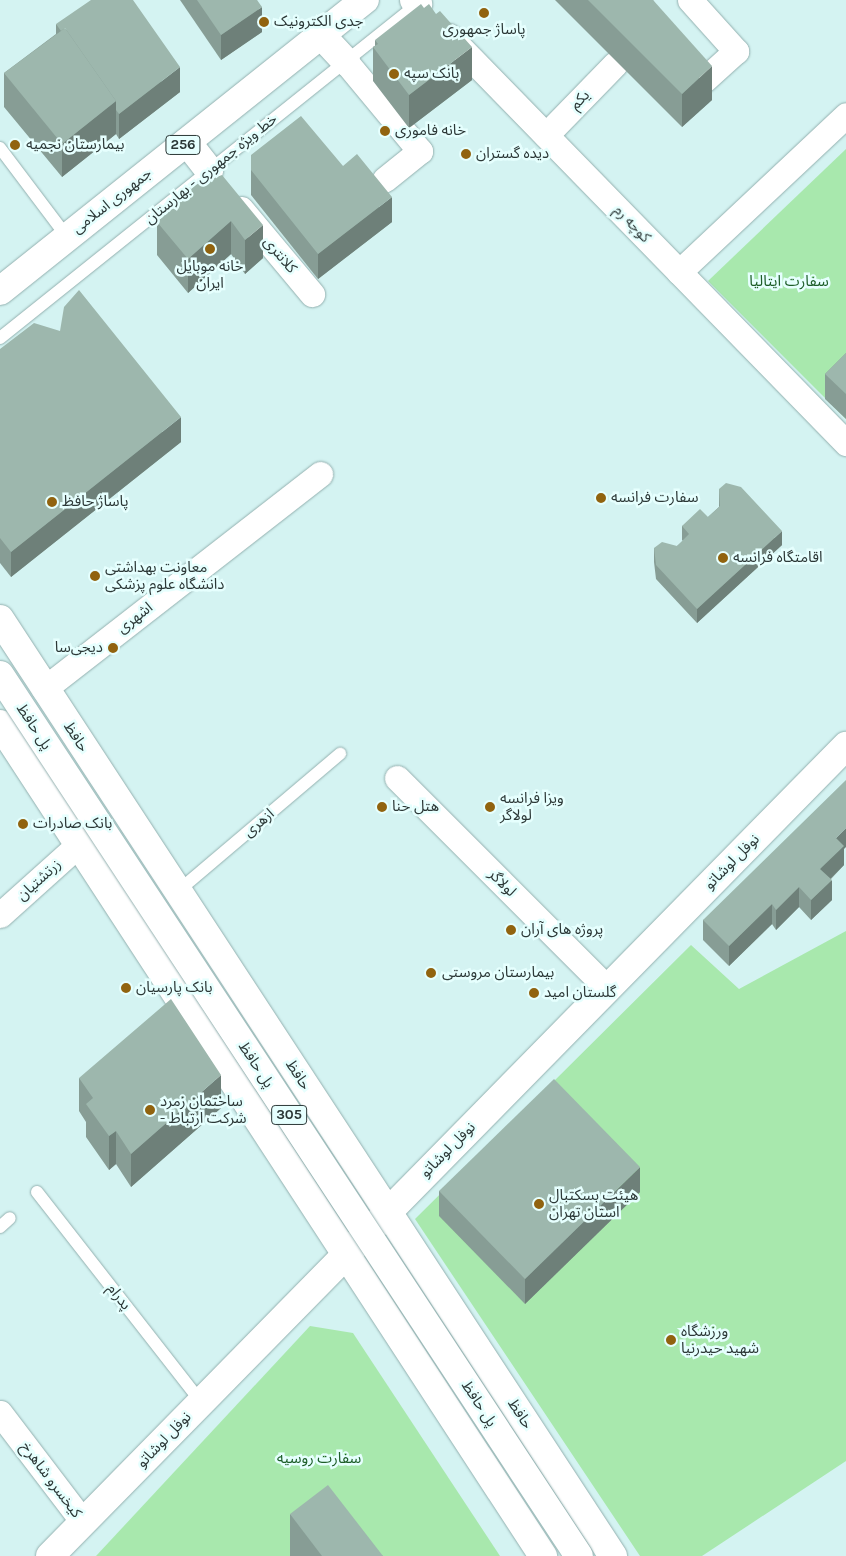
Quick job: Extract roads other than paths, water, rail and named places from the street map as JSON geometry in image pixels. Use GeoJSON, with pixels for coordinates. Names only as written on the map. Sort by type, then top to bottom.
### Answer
{"type":"FeatureCollection","features":[{"type":"Feature","properties":{"kind":"main road","name":"جمهوری اسلامی"},"geometry":{"type":"LineString","coordinates":[[0,291],[321,35],[357,3]]}},
{"type":"Feature","properties":{"kind":"main road"},"geometry":{"type":"LineString","coordinates":[[321,35],[346,62]]}},
{"type":"Feature","properties":{"kind":"main road"},"geometry":{"type":"LineString","coordinates":[[187,142],[209,170]]}},
{"type":"Feature","properties":{"kind":"main road","name":"حافظ"},"geometry":{"type":"LineString","coordinates":[[0,619],[44,689],[613,1556]]}},
{"type":"Feature","properties":{"kind":"main road","name":"پل حافظ"},"geometry":{"type":"LineString","coordinates":[[0,675],[579,1556]]}},
{"type":"Feature","properties":{"kind":"main road"},"geometry":{"type":"LineString","coordinates":[[0,724],[543,1556]]}},
{"type":"Feature","properties":{"kind":"main road","name":"نوفل لوشاتو"},"geometry":{"type":"LineString","coordinates":[[50,1556],[846,746]]}},
{"type":"Feature","properties":{"kind":"main road"},"geometry":{"type":"LineString","coordinates":[[515,1514],[581,1506]]}},
{"type":"Feature","properties":{"kind":"street"},"geometry":{"type":"LineString","coordinates":[[690,0],[736,51],[705,79]]}},
{"type":"Feature","properties":{"kind":"street","name":"کوچه رم"},"geometry":{"type":"LineString","coordinates":[[418,1],[846,443]]}},
{"type":"Feature","properties":{"kind":"street"},"geometry":{"type":"LineString","coordinates":[[346,62],[420,150],[385,179]]}},
{"type":"Feature","properties":{"kind":"street","name":"یکم"},"geometry":{"type":"LineString","coordinates":[[546,135],[615,64]]}},
{"type":"Feature","properties":{"kind":"street"},"geometry":{"type":"LineString","coordinates":[[679,272],[846,115]]}},
{"type":"Feature","properties":{"kind":"street","name":"کلانتری"},"geometry":{"type":"LineString","coordinates":[[209,170],[312,294]]}},
{"type":"Feature","properties":{"kind":"street","name":"اشهری"},"geometry":{"type":"LineString","coordinates":[[44,689],[320,474]]}},
{"type":"Feature","properties":{"kind":"street","name":"لولاگر"},"geometry":{"type":"LineString","coordinates":[[397,778],[607,988]]}},
{"type":"Feature","properties":{"kind":"street","name":"زرتشتیان"},"geometry":{"type":"LineString","coordinates":[[0,915],[78,845]]}},
{"type":"Feature","properties":{"kind":"street","name":"کیخسرو شاهرخ"},"geometry":{"type":"LineString","coordinates":[[0,1413],[83,1522]]}},
{"type":"Feature","properties":{"kind":"lane","name":"خط ویژه جمهوری - بهارستان"},"geometry":{"type":"LineString","coordinates":[[0,338],[346,62],[418,1]]}},
{"type":"Feature","properties":{"kind":"lane"},"geometry":{"type":"LineString","coordinates":[[0,148],[67,237]]}},
{"type":"Feature","properties":{"kind":"lane","name":"ازهری"},"geometry":{"type":"LineString","coordinates":[[177,892],[340,754]]}},
{"type":"Feature","properties":{"kind":"lane","name":"پدرام"},"geometry":{"type":"LineString","coordinates":[[37,1192],[201,1402]]}},
{"type":"Feature","properties":{"kind":"lane"},"geometry":{"type":"LineString","coordinates":[[0,1227],[10,1218]]}},
{"type":"Feature","properties":{"kind":"place","name":"پاساژ جمهوری"},"geometry":{"type":"Point","coordinates":[484,13]}},
{"type":"Feature","properties":{"kind":"place","name":"جدی الکترونیک"},"geometry":{"type":"Point","coordinates":[264,22]}},
{"type":"Feature","properties":{"kind":"place","name":"بانک سپه"},"geometry":{"type":"Point","coordinates":[394,74]}},
{"type":"Feature","properties":{"kind":"place","name":"خانه فاموری"},"geometry":{"type":"Point","coordinates":[385,131]}},
{"type":"Feature","properties":{"kind":"place","name":"بیمارستان نجمیه"},"geometry":{"type":"Point","coordinates":[15,145]}},
{"type":"Feature","properties":{"kind":"place","name":"دیده گستران"},"geometry":{"type":"Point","coordinates":[466,154]}},
{"type":"Feature","properties":{"kind":"place","name":"خانه موبایل ایران"},"geometry":{"type":"Point","coordinates":[210,249]}},
{"type":"Feature","properties":{"kind":"place","name":"سفارت فرانسه"},"geometry":{"type":"Point","coordinates":[601,498]}},
{"type":"Feature","properties":{"kind":"place","name":"پاساژ حافظ"},"geometry":{"type":"Point","coordinates":[52,502]}},
{"type":"Feature","properties":{"kind":"place","name":"اقامتگاه فرانسه"},"geometry":{"type":"Point","coordinates":[723,558]}},
{"type":"Feature","properties":{"kind":"place","name":"معاونت بهداشتی دانشگاه علوم پزشکی"},"geometry":{"type":"Point","coordinates":[95,576]}},
{"type":"Feature","properties":{"kind":"place","name":"دیجی‌سا"},"geometry":{"type":"Point","coordinates":[113,648]}},
{"type":"Feature","properties":{"kind":"place","name":"هتل حنا"},"geometry":{"type":"Point","coordinates":[382,807]}},
{"type":"Feature","properties":{"kind":"place","name":"ویزا فرانسه لولاگر"},"geometry":{"type":"Point","coordinates":[490,807]}},
{"type":"Feature","properties":{"kind":"place","name":"بانک صادرات"},"geometry":{"type":"Point","coordinates":[23,824]}},
{"type":"Feature","properties":{"kind":"place","name":"پروژه های آران"},"geometry":{"type":"Point","coordinates":[511,930]}},
{"type":"Feature","properties":{"kind":"place","name":"بیمارستان مروستی"},"geometry":{"type":"Point","coordinates":[431,973]}},
{"type":"Feature","properties":{"kind":"place","name":"بانک پارسیان"},"geometry":{"type":"Point","coordinates":[126,988]}},
{"type":"Feature","properties":{"kind":"place","name":"گلستان امید"},"geometry":{"type":"Point","coordinates":[534,993]}},
{"type":"Feature","properties":{"kind":"place","name":"ساختمان زمرد - شرکت ارتباط"},"geometry":{"type":"Point","coordinates":[150,1110]}},
{"type":"Feature","properties":{"kind":"place","name":"هیئت بسکتبال استان تهران"},"geometry":{"type":"Point","coordinates":[539,1204]}},
{"type":"Feature","properties":{"kind":"place","name":"ورزشگاه شهید حیدرنیا"},"geometry":{"type":"Point","coordinates":[671,1340]}},
{"type":"Feature","properties":{"kind":"park label","name":"سفارت ایتالیا"},"geometry":{"type":"Point","coordinates":[789,282]}},
{"type":"Feature","properties":{"kind":"park label","name":"سفارت روسیه"},"geometry":{"type":"Point","coordinates":[319,1459]}}]}
